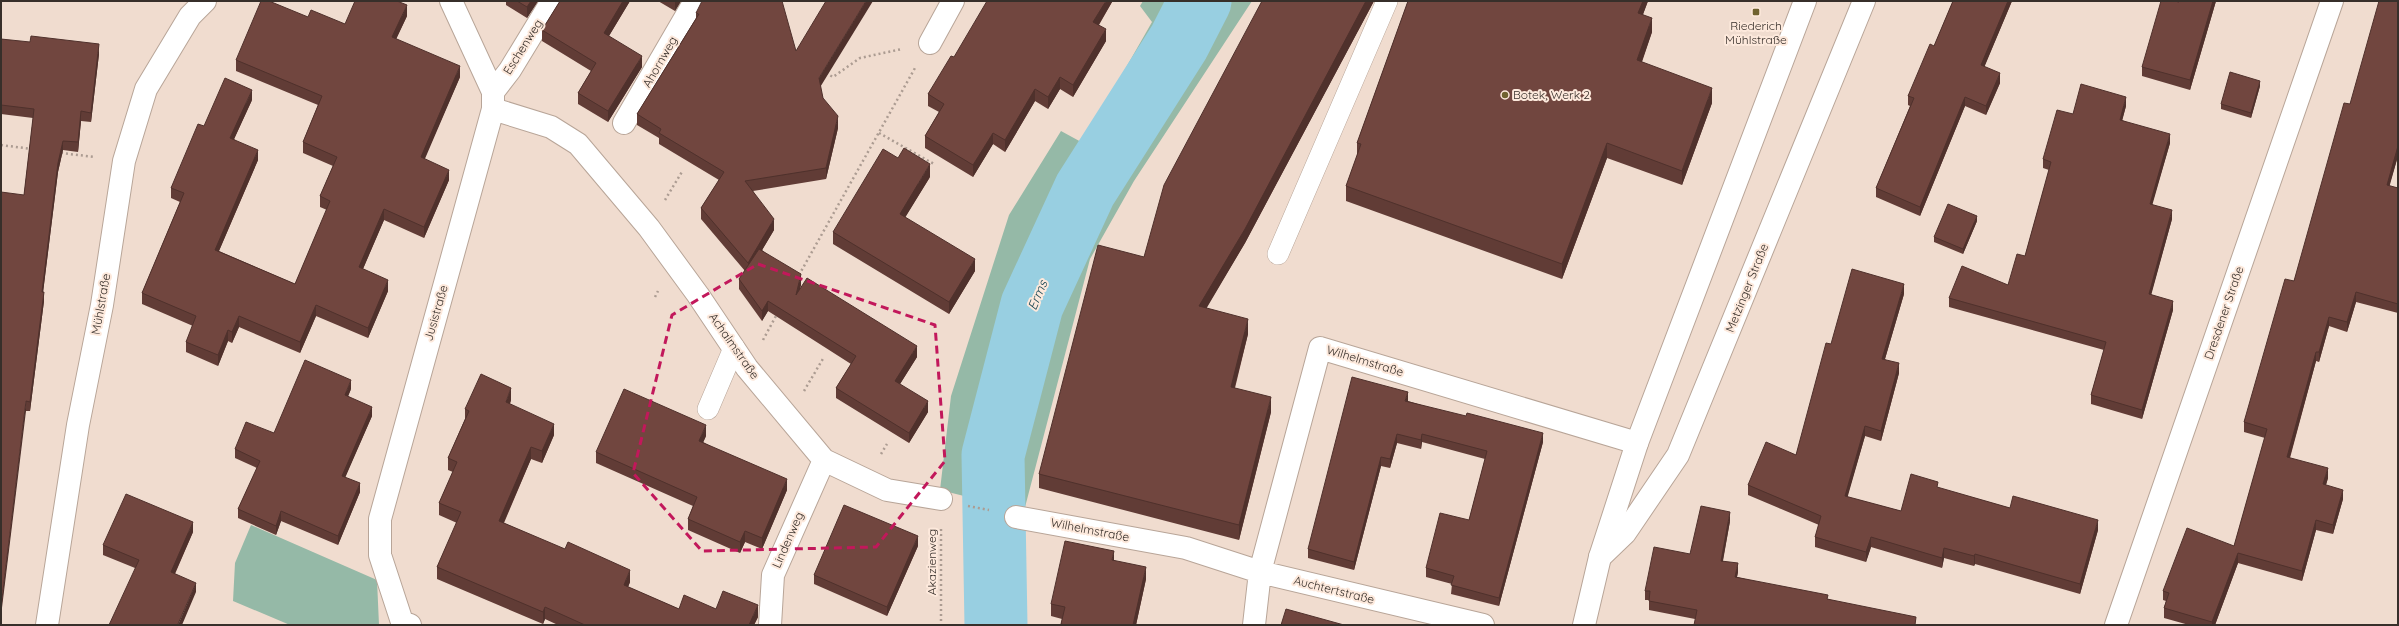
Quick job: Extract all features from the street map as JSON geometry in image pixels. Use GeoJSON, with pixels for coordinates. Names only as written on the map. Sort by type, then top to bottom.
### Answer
{"type":"FeatureCollection","features":[{"type":"Feature","properties":{"kind":"street","name":"Mühlstraße"},"geometry":{"type":"LineString","coordinates":[[47,625],[78,425],[102,305],[124,161],[146,89],[190,16],[205,1]]}},
{"type":"Feature","properties":{"kind":"street"},"geometry":{"type":"LineString","coordinates":[[451,1],[493,101]]}},
{"type":"Feature","properties":{"kind":"street","name":"Eschenweg"},"geometry":{"type":"LineString","coordinates":[[493,101],[552,1]]}},
{"type":"Feature","properties":{"kind":"street","name":"Ahornweg"},"geometry":{"type":"LineString","coordinates":[[624,123],[695,1]]}},
{"type":"Feature","properties":{"kind":"street"},"geometry":{"type":"LineString","coordinates":[[930,43],[953,1]]}},
{"type":"Feature","properties":{"kind":"street"},"geometry":{"type":"LineString","coordinates":[[1584,625],[1600,557],[1637,443],[1785,49],[1805,1]]}},
{"type":"Feature","properties":{"kind":"street","name":"Metzinger Straße"},"geometry":{"type":"LineString","coordinates":[[1600,557],[1625,533],[1678,455],[1864,1]]}},
{"type":"Feature","properties":{"kind":"street","name":"Dresdener Straße"},"geometry":{"type":"LineString","coordinates":[[2116,625],[2332,1]]}},
{"type":"Feature","properties":{"kind":"street","name":"Achalmstraße"},"geometry":{"type":"LineString","coordinates":[[493,101],[551,128],[578,144],[648,228],[747,368],[824,460],[887,490],[941,499]]}},
{"type":"Feature","properties":{"kind":"street","name":"Jusistraße"},"geometry":{"type":"LineString","coordinates":[[404,624],[380,555],[380,519],[493,101]]}},
{"type":"Feature","properties":{"kind":"street","name":"Wilhelmstraße"},"geometry":{"type":"LineString","coordinates":[[1254,625],[1260,572],[1320,348],[1637,443]]}},
{"type":"Feature","properties":{"kind":"street","name":"Lindenweg"},"geometry":{"type":"LineString","coordinates":[[770,625],[773,575],[824,460]]}},
{"type":"Feature","properties":{"kind":"street","name":"Wilhelmstraße"},"geometry":{"type":"LineString","coordinates":[[1016,517],[1186,548]]}},
{"type":"Feature","properties":{"kind":"street","name":"Auchtertstraße"},"geometry":{"type":"LineString","coordinates":[[1186,548],[1260,572],[1483,625]]}},
{"type":"Feature","properties":{"kind":"lane"},"geometry":{"type":"LineString","coordinates":[[1278,254],[1387,1]]}},
{"type":"Feature","properties":{"kind":"lane"},"geometry":{"type":"LineString","coordinates":[[708,409],[734,348]]}},
{"type":"Feature","properties":{"kind":"path"},"geometry":{"type":"LineString","coordinates":[[820,69],[833,77],[860,58],[930,43]]}},
{"type":"Feature","properties":{"kind":"path"},"geometry":{"type":"LineString","coordinates":[[798,278],[930,43]]}},
{"type":"Feature","properties":{"kind":"path"},"geometry":{"type":"LineString","coordinates":[[879,133],[934,164]]}},
{"type":"Feature","properties":{"kind":"path"},"geometry":{"type":"LineString","coordinates":[[1,145],[39,150]]}},
{"type":"Feature","properties":{"kind":"path"},"geometry":{"type":"LineString","coordinates":[[55,152],[124,161]]}},
{"type":"Feature","properties":{"kind":"path"},"geometry":{"type":"LineString","coordinates":[[747,368],[778,313]]}},
{"type":"Feature","properties":{"kind":"path"},"geometry":{"type":"LineString","coordinates":[[788,417],[824,357]]}},
{"type":"Feature","properties":{"kind":"path"},"geometry":{"type":"LineString","coordinates":[[941,499],[1016,517]]}},
{"type":"Feature","properties":{"kind":"path","name":"Akazienweg"},"geometry":{"type":"LineString","coordinates":[[941,499],[942,625]]}},
{"type":"Feature","properties":{"kind":"highlighted area"},"geometry":{"type":"Polygon","coordinates":[[[758,264],[935,325],[945,461],[876,547],[702,551],[633,473],[672,315],[758,264]]]}},
{"type":"Feature","properties":{"kind":"green space"},"geometry":{"type":"Polygon","coordinates":[[[1143,1],[1252,1],[1134,181],[1090,259],[1024,511],[940,490],[951,396],[1009,215],[1061,131],[1083,143],[1152,22],[1140,6],[1143,1]]]}},
{"type":"Feature","properties":{"kind":"green space"},"geometry":{"type":"Polygon","coordinates":[[[251,525],[377,580],[379,625],[290,625],[233,601],[235,563],[251,525]]]}},
{"type":"Feature","properties":{"kind":"building"},"geometry":{"type":"Polygon","coordinates":[[[261,1],[269,1],[308,17],[311,10],[345,24],[355,1],[397,1],[407,5],[392,37],[460,66],[421,157],[449,170],[424,227],[384,209],[359,267],[388,280],[368,328],[316,305],[300,342],[239,316],[232,332],[228,330],[218,355],[186,342],[196,316],[142,293],[184,193],[171,188],[198,124],[204,126],[225,78],[252,90],[230,138],[258,150],[215,250],[295,284],[330,201],[320,196],[337,157],[303,142],[322,96],[236,60],[261,1]]]}},
{"type":"Feature","properties":{"kind":"building"},"geometry":{"type":"Polygon","coordinates":[[[517,1],[531,1],[527,7],[517,1]]]}},
{"type":"Feature","properties":{"kind":"building"},"geometry":{"type":"Polygon","coordinates":[[[560,1],[623,1],[604,33],[642,56],[608,111],[578,93],[596,63],[542,30],[560,1]]]}},
{"type":"Feature","properties":{"kind":"building"},"geometry":{"type":"Polygon","coordinates":[[[702,1],[782,1],[796,51],[826,1],[866,1],[819,78],[823,98],[838,116],[826,168],[745,181],[774,219],[748,263],[701,208],[724,172],[659,133],[661,129],[637,114],[699,14],[696,13],[702,1]]]}},
{"type":"Feature","properties":{"kind":"building"},"geometry":{"type":"Polygon","coordinates":[[[987,1],[1106,1],[1093,22],[1106,29],[1073,85],[1060,77],[1048,97],[1035,89],[1005,140],[993,133],[973,165],[925,136],[944,104],[928,94],[951,56],[954,57],[987,1]]]}},
{"type":"Feature","properties":{"kind":"building"},"geometry":{"type":"Polygon","coordinates":[[[1262,1],[1366,1],[1245,229],[1199,306],[1248,319],[1231,387],[1271,397],[1239,525],[1039,474],[1098,245],[1144,257],[1164,185],[1262,1]]]}},
{"type":"Feature","properties":{"kind":"building","name":"Botek, Werk 2"},"geometry":{"type":"Polygon","coordinates":[[[1408,1],[1643,1],[1638,13],[1652,18],[1637,60],[1712,88],[1682,171],[1607,143],[1562,264],[1346,186],[1361,144],[1357,143],[1408,1]]]}},
{"type":"Feature","properties":{"kind":"building"},"geometry":{"type":"Polygon","coordinates":[[[1953,1],[2008,1],[1981,65],[2000,73],[1986,106],[1965,97],[1920,207],[1876,188],[1914,98],[1908,96],[1930,44],[1934,46],[1953,1]]]}},
{"type":"Feature","properties":{"kind":"building"},"geometry":{"type":"Polygon","coordinates":[[[2161,1],[2213,1],[2190,80],[2142,67],[2161,1]]]}},
{"type":"Feature","properties":{"kind":"building"},"geometry":{"type":"Polygon","coordinates":[[[2379,1],[2398,1],[2398,146],[2387,185],[2398,188],[2398,304],[2356,292],[2347,322],[2329,317],[2319,352],[2316,352],[2287,457],[2328,468],[2323,484],[2343,490],[2333,525],[2316,520],[2302,571],[2238,553],[2212,622],[2164,608],[2169,593],[2163,591],[2187,528],[2234,546],[2267,429],[2244,422],[2285,279],[2294,281],[2344,103],[2350,104],[2379,1]]]}},
{"type":"Feature","properties":{"kind":"building"},"geometry":{"type":"Polygon","coordinates":[[[31,36],[99,44],[91,113],[81,111],[78,142],[63,141],[58,163],[30,402],[26,401],[1,607],[1,192],[24,195],[34,109],[1,105],[1,39],[30,42],[31,36]]]}},
{"type":"Feature","properties":{"kind":"building"},"geometry":{"type":"Polygon","coordinates":[[[2230,72],[2260,81],[2251,113],[2221,104],[2230,72]]]}},
{"type":"Feature","properties":{"kind":"building"},"geometry":{"type":"Polygon","coordinates":[[[2081,84],[2126,97],[2120,120],[2170,134],[2150,204],[2172,210],[2149,294],[2173,301],[2142,410],[2091,395],[2106,342],[1949,298],[1962,266],[2008,285],[2017,254],[2025,256],[2051,162],[2043,159],[2057,110],[2073,114],[2081,84]]]}},
{"type":"Feature","properties":{"kind":"building"},"geometry":{"type":"Polygon","coordinates":[[[904,148],[930,164],[900,214],[975,259],[949,302],[833,232],[883,149],[898,158],[904,148]]]}},
{"type":"Feature","properties":{"kind":"building"},"geometry":{"type":"Polygon","coordinates":[[[1948,204],[1977,216],[1963,249],[1934,237],[1948,204]]]}},
{"type":"Feature","properties":{"kind":"building"},"geometry":{"type":"Polygon","coordinates":[[[759,249],[801,274],[796,295],[807,278],[917,346],[895,381],[928,401],[909,433],[836,388],[856,356],[768,301],[762,311],[739,279],[759,249]]]}},
{"type":"Feature","properties":{"kind":"building"},"geometry":{"type":"Polygon","coordinates":[[[1852,269],[1904,284],[1882,359],[1899,363],[1881,431],[1865,426],[1845,496],[1901,511],[1911,474],[1938,482],[1937,487],[2010,508],[2013,496],[2098,520],[2080,584],[1975,554],[1974,556],[1944,548],[1942,558],[1871,537],[1866,552],[1815,537],[1821,516],[1748,485],[1766,442],[1796,455],[1826,343],[1831,344],[1852,269]]]}},
{"type":"Feature","properties":{"kind":"building"},"geometry":{"type":"Polygon","coordinates":[[[305,360],[351,380],[345,395],[372,407],[342,476],[360,483],[338,536],[281,511],[276,526],[238,509],[260,461],[235,449],[246,422],[274,433],[305,360]]]}},
{"type":"Feature","properties":{"kind":"building"},"geometry":{"type":"Polygon","coordinates":[[[481,374],[511,388],[506,402],[554,424],[542,451],[531,447],[499,521],[565,549],[568,542],[630,570],[624,585],[679,609],[684,595],[716,609],[723,591],[758,605],[749,625],[585,625],[545,607],[543,612],[437,567],[461,512],[439,503],[457,462],[448,458],[469,411],[465,409],[481,374]]]}},
{"type":"Feature","properties":{"kind":"building"},"geometry":{"type":"Polygon","coordinates":[[[1352,377],[1408,392],[1405,401],[1466,416],[1467,413],[1543,433],[1499,598],[1451,585],[1454,576],[1426,568],[1440,513],[1469,520],[1487,451],[1422,434],[1421,440],[1397,434],[1390,459],[1381,457],[1354,562],[1308,549],[1352,377]]]}},
{"type":"Feature","properties":{"kind":"building"},"geometry":{"type":"Polygon","coordinates":[[[624,389],[706,425],[699,441],[787,479],[762,538],[745,531],[740,542],[688,519],[697,497],[596,452],[624,389]]]}},
{"type":"Feature","properties":{"kind":"building"},"geometry":{"type":"Polygon","coordinates":[[[126,494],[193,522],[171,572],[196,583],[178,624],[181,625],[109,625],[139,560],[103,545],[126,494]]]}},
{"type":"Feature","properties":{"kind":"building"},"geometry":{"type":"Polygon","coordinates":[[[844,505],[918,536],[887,607],[814,575],[844,505]]]}},
{"type":"Feature","properties":{"kind":"building"},"geometry":{"type":"Polygon","coordinates":[[[1701,506],[1730,512],[1721,561],[1738,563],[1735,577],[1828,595],[1827,599],[1916,617],[1915,625],[1694,625],[1697,610],[1649,601],[1650,591],[1645,591],[1654,547],[1690,554],[1701,506]]]}},
{"type":"Feature","properties":{"kind":"building"},"geometry":{"type":"Polygon","coordinates":[[[1065,541],[1114,551],[1112,560],[1146,567],[1133,625],[1061,624],[1065,607],[1051,604],[1065,541]]]}},
{"type":"Feature","properties":{"kind":"building"},"geometry":{"type":"Polygon","coordinates":[[[1286,609],[1344,625],[1281,625],[1286,609]]]}},
{"type":"Feature","properties":{"kind":"waterway","name":"Erms"},"geometry":{"type":"LineString","coordinates":[[996,625],[993,455],[1032,305],[1085,190],[1179,42],[1200,1]]}},
{"type":"Feature","properties":{"kind":"place","name":"Riederich Mühlstraße"},"geometry":{"type":"Point","coordinates":[1756,12]}},
{"type":"Feature","properties":{"kind":"place","name":"Botek, Werk 2"},"geometry":{"type":"Point","coordinates":[1505,95]}}]}
